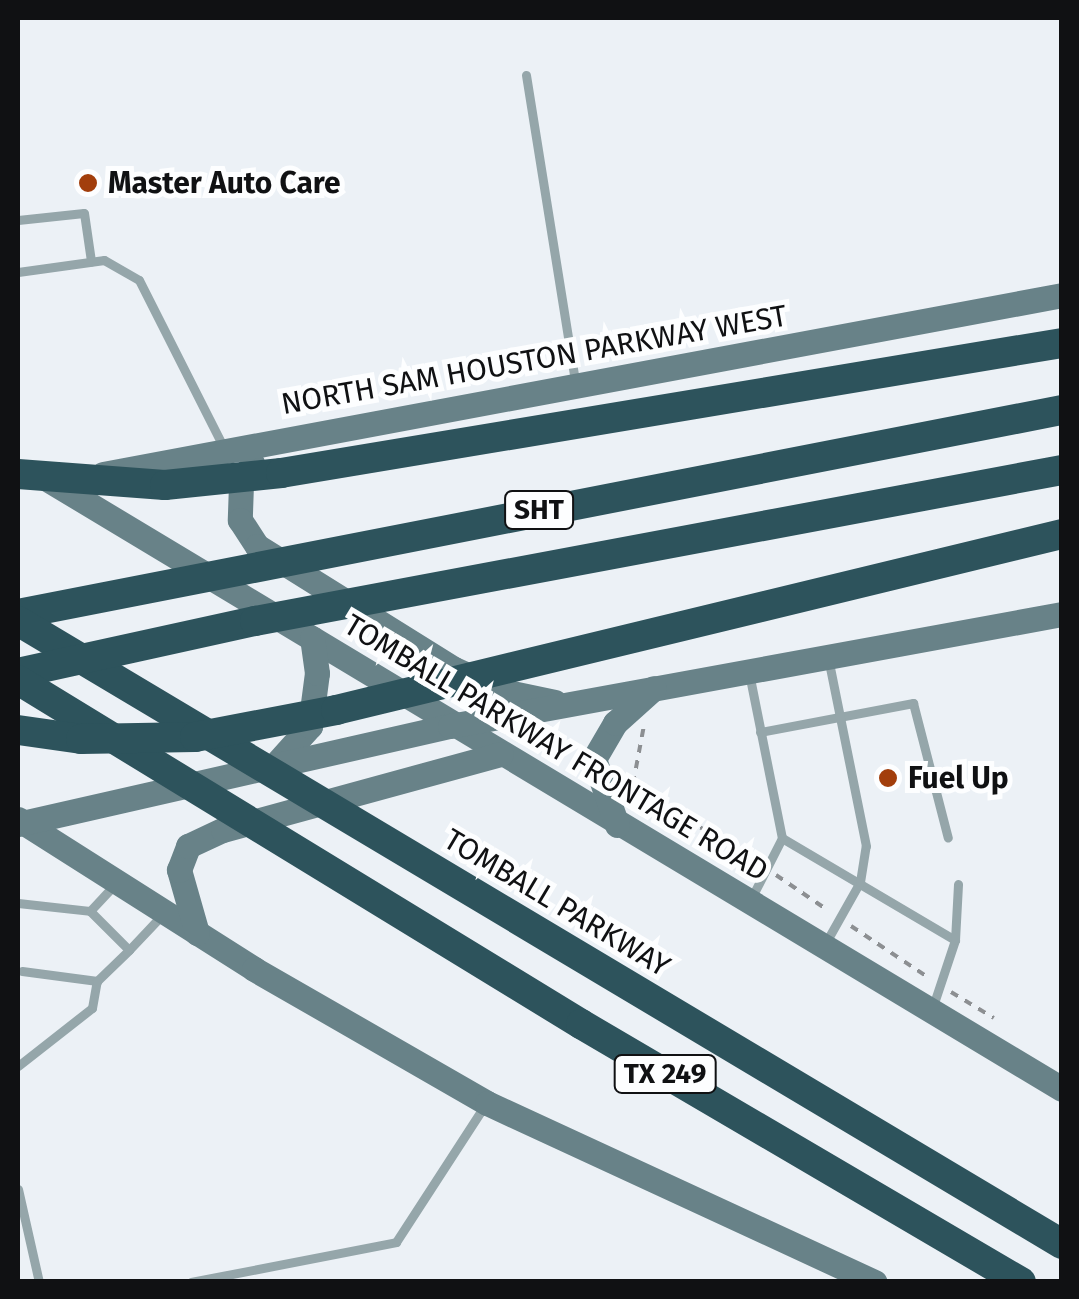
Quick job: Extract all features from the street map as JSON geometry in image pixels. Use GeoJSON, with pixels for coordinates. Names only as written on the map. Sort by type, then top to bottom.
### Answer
{"type":"FeatureCollection","features":[{"type":"Feature","properties":{"kind":"highway"},"geometry":{"type":"LineString","coordinates":[[18,474],[165,485],[281,473],[1062,342]]}},
{"type":"Feature","properties":{"kind":"highway","name":"SHT"},"geometry":{"type":"LineString","coordinates":[[18,618],[1062,410]]}},
{"type":"Feature","properties":{"kind":"highway","name":"SHT"},"geometry":{"type":"LineString","coordinates":[[18,677],[274,617],[1062,470]]}},
{"type":"Feature","properties":{"kind":"highway"},"geometry":{"type":"LineString","coordinates":[[18,730],[81,739],[194,737],[336,710],[1062,534]]}},
{"type":"Feature","properties":{"kind":"highway","name":"TOMBALL PARKWAY"},"geometry":{"type":"LineString","coordinates":[[18,618],[388,844],[1062,1244]]}},
{"type":"Feature","properties":{"kind":"highway","name":"TX 249"},"geometry":{"type":"LineString","coordinates":[[18,677],[312,861],[1020,1282]]}},
{"type":"Feature","properties":{"kind":"main road","name":"NORTH SAM HOUSTON PARKWAY WEST"},"geometry":{"type":"LineString","coordinates":[[18,489],[1062,295]]}},
{"type":"Feature","properties":{"kind":"main road"},"geometry":{"type":"LineString","coordinates":[[284,439],[255,458],[241,484],[240,520],[257,546],[454,670],[503,690],[566,704]]}},
{"type":"Feature","properties":{"kind":"main road","name":"TOMBALL PARKWAY FRONTAGE ROAD"},"geometry":{"type":"LineString","coordinates":[[18,461],[450,726],[620,813],[749,904],[824,947],[937,997],[1062,1089]]}},
{"type":"Feature","properties":{"kind":"main road"},"geometry":{"type":"LineString","coordinates":[[19,822],[450,726],[1062,614]]}},
{"type":"Feature","properties":{"kind":"main road"},"geometry":{"type":"LineString","coordinates":[[274,766],[310,726],[317,673],[312,638]]}},
{"type":"Feature","properties":{"kind":"main road"},"geometry":{"type":"LineString","coordinates":[[620,813],[594,759],[615,723],[656,686]]}},
{"type":"Feature","properties":{"kind":"main road"},"geometry":{"type":"LineString","coordinates":[[197,933],[178,870],[188,846],[224,830],[501,754]]}},
{"type":"Feature","properties":{"kind":"main road"},"geometry":{"type":"LineString","coordinates":[[19,822],[197,933],[487,1103],[876,1282]]}},
{"type":"Feature","properties":{"kind":"lane"},"geometry":{"type":"LineString","coordinates":[[526,74],[575,385]]}},
{"type":"Feature","properties":{"kind":"lane"},"geometry":{"type":"LineString","coordinates":[[18,220],[84,213],[91,261]]}},
{"type":"Feature","properties":{"kind":"lane"},"geometry":{"type":"LineString","coordinates":[[18,272],[91,261],[115,263],[146,289],[226,450]]}},
{"type":"Feature","properties":{"kind":"lane"},"geometry":{"type":"LineString","coordinates":[[824,947],[860,882],[866,846],[827,656]]}},
{"type":"Feature","properties":{"kind":"lane"},"geometry":{"type":"LineString","coordinates":[[748,670],[782,838],[749,904]]}},
{"type":"Feature","properties":{"kind":"lane"},"geometry":{"type":"LineString","coordinates":[[760,732],[908,700],[918,707],[948,838]]}},
{"type":"Feature","properties":{"kind":"lane"},"geometry":{"type":"LineString","coordinates":[[782,838],[954,940]]}},
{"type":"Feature","properties":{"kind":"lane"},"geometry":{"type":"LineString","coordinates":[[90,911],[116,882]]}},
{"type":"Feature","properties":{"kind":"lane"},"geometry":{"type":"LineString","coordinates":[[937,997],[954,940],[958,884]]}},
{"type":"Feature","properties":{"kind":"lane"},"geometry":{"type":"LineString","coordinates":[[18,902],[90,911],[128,950]]}},
{"type":"Feature","properties":{"kind":"lane"},"geometry":{"type":"LineString","coordinates":[[18,1066],[92,1008],[97,981],[164,913]]}},
{"type":"Feature","properties":{"kind":"lane"},"geometry":{"type":"LineString","coordinates":[[22,970],[97,981]]}},
{"type":"Feature","properties":{"kind":"lane"},"geometry":{"type":"LineString","coordinates":[[191,1282],[396,1242],[487,1103]]}},
{"type":"Feature","properties":{"kind":"lane"},"geometry":{"type":"LineString","coordinates":[[18,1189],[39,1282]]}},
{"type":"Feature","properties":{"kind":"path"},"geometry":{"type":"LineString","coordinates":[[620,813],[632,786],[643,722]]}},
{"type":"Feature","properties":{"kind":"path"},"geometry":{"type":"LineString","coordinates":[[632,786],[767,868],[840,918],[937,997],[994,1018]]}},
{"type":"Feature","properties":{"kind":"place","name":"Master Auto Care"},"geometry":{"type":"Point","coordinates":[88,183]}},
{"type":"Feature","properties":{"kind":"place","name":"Fuel Up"},"geometry":{"type":"Point","coordinates":[888,778]}}]}
